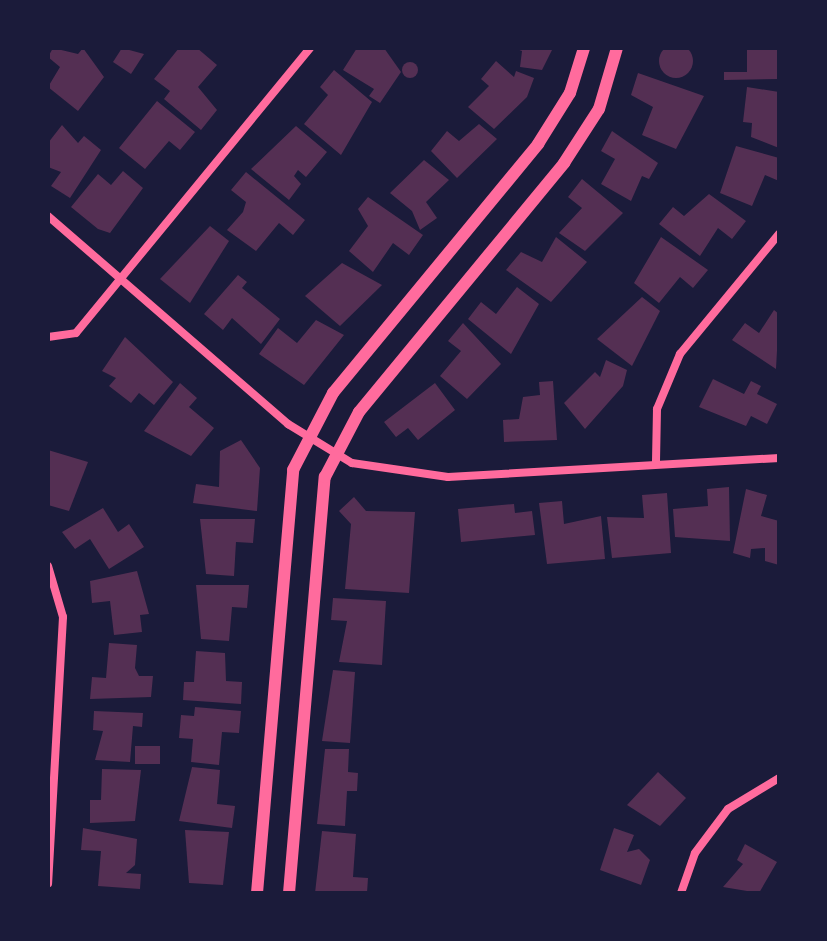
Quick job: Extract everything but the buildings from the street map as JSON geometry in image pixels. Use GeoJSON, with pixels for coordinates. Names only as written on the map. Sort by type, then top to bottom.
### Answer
{"type":"FeatureCollection","features":[{"type":"Feature","properties":{"kind":"street"},"geometry":{"type":"LineString","coordinates":[[48,337],[76,333],[310,48]]}},
{"type":"Feature","properties":{"kind":"street"},"geometry":{"type":"LineString","coordinates":[[257,893],[283,521],[307,438],[333,393],[538,144],[570,93],[584,48]]}},
{"type":"Feature","properties":{"kind":"street"},"geometry":{"type":"LineString","coordinates":[[289,893],[315,526],[334,454],[359,412],[564,163],[599,109],[617,48]]}},
{"type":"Feature","properties":{"kind":"street"},"geometry":{"type":"LineString","coordinates":[[48,216],[120,281],[307,438],[334,454],[382,473],[448,477],[656,461],[779,458]]}},
{"type":"Feature","properties":{"kind":"street"},"geometry":{"type":"LineString","coordinates":[[656,461],[657,409],[680,354],[779,234]]}},
{"type":"Feature","properties":{"kind":"street"},"geometry":{"type":"LineString","coordinates":[[48,566],[63,617],[48,884]]}},
{"type":"Feature","properties":{"kind":"street"},"geometry":{"type":"LineString","coordinates":[[681,893],[695,853],[728,809],[779,778]]}}]}
